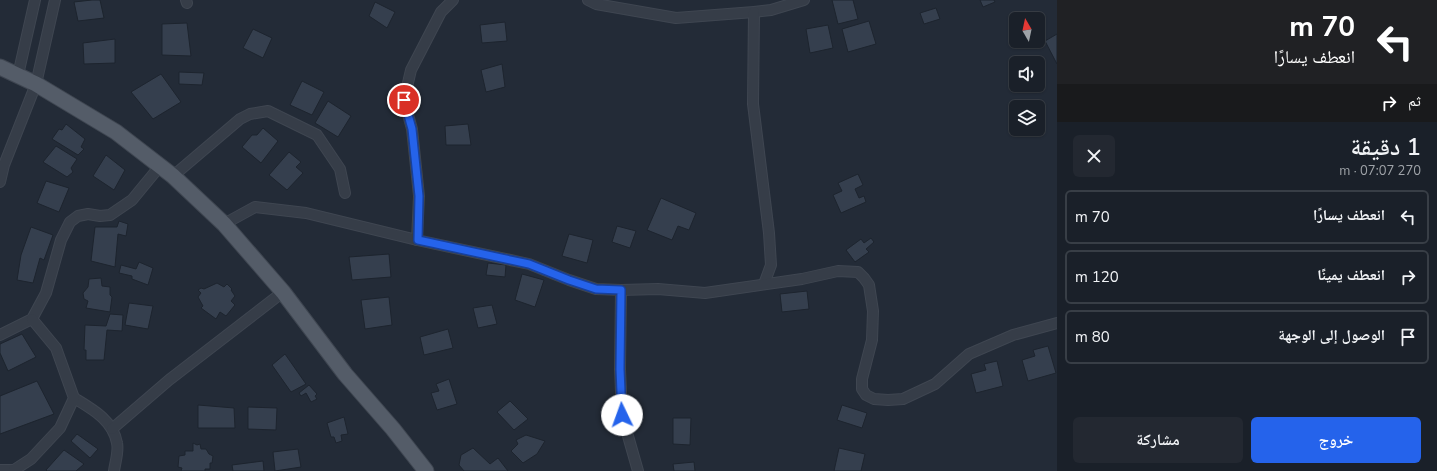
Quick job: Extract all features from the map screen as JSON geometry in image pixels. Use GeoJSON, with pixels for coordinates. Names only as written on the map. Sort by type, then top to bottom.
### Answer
{"type":"FeatureCollection","features":[{"type":"Feature","properties":{"kind":"main road"},"geometry":{"type":"LineString","coordinates":[[0,67],[36,84],[116,132],[173,176],[224,224],[283,292],[344,374],[393,429],[420,469]]}},
{"type":"Feature","properties":{"kind":"street"},"geometry":{"type":"LineString","coordinates":[[18,75],[35,0]]}},
{"type":"Feature","properties":{"kind":"street"},"geometry":{"type":"LineString","coordinates":[[0,182],[4,165],[36,84],[55,0]]}},
{"type":"Feature","properties":{"kind":"street"},"geometry":{"type":"LineString","coordinates":[[418,240],[419,196],[412,129],[404,100],[411,70],[442,12],[453,0]]}},
{"type":"Feature","properties":{"kind":"street"},"geometry":{"type":"LineString","coordinates":[[588,0],[596,4],[676,18],[771,10],[804,0]]}},
{"type":"Feature","properties":{"kind":"street"},"geometry":{"type":"LineString","coordinates":[[754,12],[753,104],[769,233],[771,265],[764,284]]}},
{"type":"Feature","properties":{"kind":"street"},"geometry":{"type":"LineString","coordinates":[[173,176],[240,119],[250,114],[268,111],[317,135],[340,169],[345,193]]}},
{"type":"Feature","properties":{"kind":"street"},"geometry":{"type":"LineString","coordinates":[[0,335],[32,319],[46,293],[62,240],[70,222],[78,216],[88,214],[100,216],[110,215],[132,200],[160,166]]}},
{"type":"Feature","properties":{"kind":"street"},"geometry":{"type":"LineString","coordinates":[[224,224],[255,207],[306,213],[418,240],[529,264],[596,289],[658,289],[705,293],[802,279],[838,271],[858,272],[869,285],[873,311],[872,340],[862,379],[862,389],[866,395],[874,399],[903,399],[935,384],[969,354],[1013,334],[1057,323]]}},
{"type":"Feature","properties":{"kind":"street"},"geometry":{"type":"LineString","coordinates":[[621,290],[620,369],[622,415],[638,471]]}},
{"type":"Feature","properties":{"kind":"street"},"geometry":{"type":"LineString","coordinates":[[112,428],[175,376],[283,292]]}},
{"type":"Feature","properties":{"kind":"street"},"geometry":{"type":"LineString","coordinates":[[32,319],[56,348],[74,398],[97,412],[112,428],[118,444],[114,471]]}},
{"type":"Feature","properties":{"kind":"street"},"geometry":{"type":"LineString","coordinates":[[0,470],[14,470],[31,459],[60,428],[74,398]]}},
{"type":"Feature","properties":{"kind":"building"},"geometry":{"type":"Polygon","coordinates":[[[100,0],[104,18],[78,21],[74,2],[100,0]]]}},
{"type":"Feature","properties":{"kind":"building"},"geometry":{"type":"Polygon","coordinates":[[[832,0],[853,0],[858,19],[838,24],[832,0]]]}},
{"type":"Feature","properties":{"kind":"building"},"geometry":{"type":"Polygon","coordinates":[[[980,0],[994,0],[995,2],[983,7],[980,0]]]}},
{"type":"Feature","properties":{"kind":"building"},"geometry":{"type":"Polygon","coordinates":[[[375,2],[395,12],[387,28],[369,16],[375,2]]]}},
{"type":"Feature","properties":{"kind":"building"},"geometry":{"type":"Polygon","coordinates":[[[936,8],[940,19],[924,24],[920,13],[936,8]]]}},
{"type":"Feature","properties":{"kind":"building"},"geometry":{"type":"Polygon","coordinates":[[[869,21],[876,44],[848,52],[842,29],[869,21]]]}},
{"type":"Feature","properties":{"kind":"building"},"geometry":{"type":"Polygon","coordinates":[[[505,22],[507,41],[482,43],[480,25],[505,22]]]}},
{"type":"Feature","properties":{"kind":"building"},"geometry":{"type":"Polygon","coordinates":[[[187,23],[191,56],[162,55],[162,24],[187,23]]]}},
{"type":"Feature","properties":{"kind":"building"},"geometry":{"type":"Polygon","coordinates":[[[828,25],[833,48],[810,53],[806,29],[828,25]]]}},
{"type":"Feature","properties":{"kind":"building"},"geometry":{"type":"Polygon","coordinates":[[[253,29],[272,38],[263,58],[243,48],[253,29]]]}},
{"type":"Feature","properties":{"kind":"building"},"geometry":{"type":"Polygon","coordinates":[[[1057,34],[1057,64],[1045,41],[1057,34]]]}},
{"type":"Feature","properties":{"kind":"building"},"geometry":{"type":"Polygon","coordinates":[[[115,39],[115,63],[84,64],[83,43],[115,39]]]}},
{"type":"Feature","properties":{"kind":"building"},"geometry":{"type":"Polygon","coordinates":[[[502,64],[505,87],[486,92],[481,70],[502,64]]]}},
{"type":"Feature","properties":{"kind":"building"},"geometry":{"type":"Polygon","coordinates":[[[179,72],[204,73],[202,85],[179,84],[179,72]]]}},
{"type":"Feature","properties":{"kind":"building"},"geometry":{"type":"Polygon","coordinates":[[[161,74],[181,102],[153,119],[131,92],[161,74]]]}},
{"type":"Feature","properties":{"kind":"building"},"geometry":{"type":"Polygon","coordinates":[[[302,81],[324,92],[312,115],[290,105],[302,81]]]}},
{"type":"Feature","properties":{"kind":"building"},"geometry":{"type":"Polygon","coordinates":[[[328,101],[351,116],[338,137],[315,123],[328,101]]]}},
{"type":"Feature","properties":{"kind":"building"},"geometry":{"type":"Polygon","coordinates":[[[66,124],[85,139],[81,147],[84,149],[78,155],[52,139],[59,129],[62,130],[66,124]]]}},
{"type":"Feature","properties":{"kind":"building"},"geometry":{"type":"Polygon","coordinates":[[[468,124],[471,145],[446,145],[445,126],[468,124]]]}},
{"type":"Feature","properties":{"kind":"building"},"geometry":{"type":"Polygon","coordinates":[[[263,128],[278,141],[261,163],[242,147],[252,135],[257,135],[263,128]]]}},
{"type":"Feature","properties":{"kind":"building"},"geometry":{"type":"Polygon","coordinates":[[[56,146],[77,159],[71,168],[73,172],[67,177],[43,162],[56,146]]]}},
{"type":"Feature","properties":{"kind":"building"},"geometry":{"type":"Polygon","coordinates":[[[289,152],[301,162],[296,167],[303,173],[287,190],[269,175],[289,152]]]}},
{"type":"Feature","properties":{"kind":"building"},"geometry":{"type":"Polygon","coordinates":[[[106,155],[125,170],[114,190],[93,176],[106,155]]]}},
{"type":"Feature","properties":{"kind":"building"},"geometry":{"type":"Polygon","coordinates":[[[858,174],[863,185],[855,189],[859,198],[864,196],[866,202],[841,213],[833,195],[842,191],[838,183],[858,174]]]}},
{"type":"Feature","properties":{"kind":"building"},"geometry":{"type":"Polygon","coordinates":[[[46,181],[69,188],[59,212],[37,203],[46,181]]]}},
{"type":"Feature","properties":{"kind":"building"},"geometry":{"type":"Polygon","coordinates":[[[661,198],[696,213],[689,230],[678,226],[672,240],[647,230],[661,198]]]}},
{"type":"Feature","properties":{"kind":"building"},"geometry":{"type":"Polygon","coordinates":[[[119,221],[128,224],[126,236],[118,234],[115,267],[91,261],[95,227],[117,227],[119,221]]]}},
{"type":"Feature","properties":{"kind":"building"},"geometry":{"type":"Polygon","coordinates":[[[617,226],[636,231],[630,248],[612,242],[617,226]]]}},
{"type":"Feature","properties":{"kind":"building"},"geometry":{"type":"Polygon","coordinates":[[[31,227],[53,235],[44,260],[40,258],[33,283],[17,280],[21,255],[31,227]]]}},
{"type":"Feature","properties":{"kind":"building"},"geometry":{"type":"Polygon","coordinates":[[[569,234],[593,240],[587,263],[562,256],[569,234]]]}},
{"type":"Feature","properties":{"kind":"building"},"geometry":{"type":"Polygon","coordinates":[[[871,238],[874,242],[866,249],[869,252],[855,262],[846,250],[861,239],[864,243],[871,238]]]}},
{"type":"Feature","properties":{"kind":"building"},"geometry":{"type":"Polygon","coordinates":[[[389,254],[391,277],[352,280],[349,257],[389,254]]]}},
{"type":"Feature","properties":{"kind":"building"},"geometry":{"type":"Polygon","coordinates":[[[139,262],[153,268],[148,285],[132,279],[132,276],[119,273],[121,265],[136,269],[139,262]]]}},
{"type":"Feature","properties":{"kind":"building"},"geometry":{"type":"Polygon","coordinates":[[[488,263],[506,265],[505,277],[486,275],[488,263]]]}},
{"type":"Feature","properties":{"kind":"building"},"geometry":{"type":"Polygon","coordinates":[[[522,274],[544,280],[535,307],[515,300],[522,274]]]}},
{"type":"Feature","properties":{"kind":"building"},"geometry":{"type":"Polygon","coordinates":[[[101,278],[102,286],[110,287],[110,295],[112,297],[110,312],[86,308],[88,301],[84,299],[83,293],[88,287],[89,279],[101,278]]]}},
{"type":"Feature","properties":{"kind":"building"},"geometry":{"type":"Polygon","coordinates":[[[217,283],[224,287],[227,284],[232,289],[231,290],[235,296],[231,301],[235,305],[226,316],[220,312],[216,319],[201,308],[203,306],[198,297],[201,293],[198,290],[217,283]]]}},
{"type":"Feature","properties":{"kind":"building"},"geometry":{"type":"Polygon","coordinates":[[[807,291],[809,309],[782,312],[780,294],[807,291]]]}},
{"type":"Feature","properties":{"kind":"building"},"geometry":{"type":"Polygon","coordinates":[[[389,297],[392,325],[365,329],[361,300],[389,297]]]}},
{"type":"Feature","properties":{"kind":"building"},"geometry":{"type":"Polygon","coordinates":[[[129,303],[153,306],[148,329],[125,325],[129,303]]]}},
{"type":"Feature","properties":{"kind":"building"},"geometry":{"type":"Polygon","coordinates":[[[492,305],[497,324],[478,328],[473,308],[492,305]]]}},
{"type":"Feature","properties":{"kind":"building"},"geometry":{"type":"Polygon","coordinates":[[[110,314],[123,315],[122,331],[107,330],[104,360],[86,360],[86,350],[84,350],[85,325],[106,326],[110,314]]]}},
{"type":"Feature","properties":{"kind":"building"},"geometry":{"type":"Polygon","coordinates":[[[448,329],[453,348],[424,355],[420,337],[448,329]]]}},
{"type":"Feature","properties":{"kind":"building"},"geometry":{"type":"Polygon","coordinates":[[[22,334],[36,357],[8,371],[0,353],[0,344],[22,334]]]}},
{"type":"Feature","properties":{"kind":"building"},"geometry":{"type":"Polygon","coordinates":[[[1048,346],[1056,373],[1028,381],[1022,360],[1035,356],[1033,350],[1048,346]]]}},
{"type":"Feature","properties":{"kind":"building"},"geometry":{"type":"Polygon","coordinates":[[[285,354],[306,384],[291,392],[272,365],[285,354]]]}},
{"type":"Feature","properties":{"kind":"building"},"geometry":{"type":"Polygon","coordinates":[[[997,361],[1003,386],[976,393],[971,374],[986,370],[984,364],[997,361]]]}},
{"type":"Feature","properties":{"kind":"building"},"geometry":{"type":"Polygon","coordinates":[[[449,379],[457,404],[437,410],[431,393],[439,391],[436,384],[449,379]]]}},
{"type":"Feature","properties":{"kind":"building"},"geometry":{"type":"Polygon","coordinates":[[[37,381],[54,414],[0,434],[0,396],[37,381]]]}},
{"type":"Feature","properties":{"kind":"building"},"geometry":{"type":"Polygon","coordinates":[[[309,385],[317,394],[315,396],[317,399],[311,402],[306,393],[301,396],[299,393],[309,385]]]}},
{"type":"Feature","properties":{"kind":"building"},"geometry":{"type":"Polygon","coordinates":[[[510,401],[528,419],[514,430],[497,412],[510,401]]]}},
{"type":"Feature","properties":{"kind":"building"},"geometry":{"type":"Polygon","coordinates":[[[198,405],[234,408],[235,428],[198,428],[198,405]]]}},
{"type":"Feature","properties":{"kind":"building"},"geometry":{"type":"Polygon","coordinates":[[[842,405],[867,413],[862,428],[837,420],[842,405]]]}},
{"type":"Feature","properties":{"kind":"building"},"geometry":{"type":"Polygon","coordinates":[[[248,407],[277,408],[276,430],[248,429],[248,407]]]}},
{"type":"Feature","properties":{"kind":"building"},"geometry":{"type":"Polygon","coordinates":[[[344,417],[348,434],[341,435],[342,441],[336,443],[334,437],[331,437],[327,423],[344,417]]]}},
{"type":"Feature","properties":{"kind":"building"},"geometry":{"type":"Polygon","coordinates":[[[673,418],[691,418],[690,445],[673,444],[673,418]]]}},
{"type":"Feature","properties":{"kind":"building"},"geometry":{"type":"Polygon","coordinates":[[[77,434],[98,449],[90,458],[71,441],[77,434]]]}},
{"type":"Feature","properties":{"kind":"building"},"geometry":{"type":"Polygon","coordinates":[[[526,435],[545,441],[537,454],[523,463],[511,451],[518,444],[516,440],[526,435]]]}},
{"type":"Feature","properties":{"kind":"building"},"geometry":{"type":"Polygon","coordinates":[[[193,443],[197,445],[200,444],[201,449],[206,449],[209,454],[213,456],[212,463],[210,463],[210,469],[205,469],[205,471],[181,471],[182,468],[178,467],[179,456],[185,455],[185,451],[193,451],[193,443]]]}},
{"type":"Feature","properties":{"kind":"building"},"geometry":{"type":"Polygon","coordinates":[[[473,448],[490,464],[498,458],[508,471],[464,471],[459,465],[461,455],[473,448]]]}},
{"type":"Feature","properties":{"kind":"building"},"geometry":{"type":"Polygon","coordinates":[[[839,448],[865,454],[861,471],[834,471],[839,448]]]}},
{"type":"Feature","properties":{"kind":"building"},"geometry":{"type":"Polygon","coordinates":[[[298,449],[301,467],[275,471],[273,452],[298,449]]]}},
{"type":"Feature","properties":{"kind":"building"},"geometry":{"type":"Polygon","coordinates":[[[64,450],[84,464],[76,471],[47,471],[46,470],[64,450]]]}},
{"type":"Feature","properties":{"kind":"building"},"geometry":{"type":"Polygon","coordinates":[[[263,461],[264,471],[233,471],[232,465],[263,461]]]}},
{"type":"Feature","properties":{"kind":"building"},"geometry":{"type":"Polygon","coordinates":[[[694,462],[695,471],[674,471],[673,464],[694,462]]]}},
{"type":"Feature","properties":{"kind":"route"},"geometry":{"type":"LineString","coordinates":[[404,100],[412,129],[419,196],[418,240],[529,264],[596,289],[621,290],[620,369],[622,415]]}}]}
